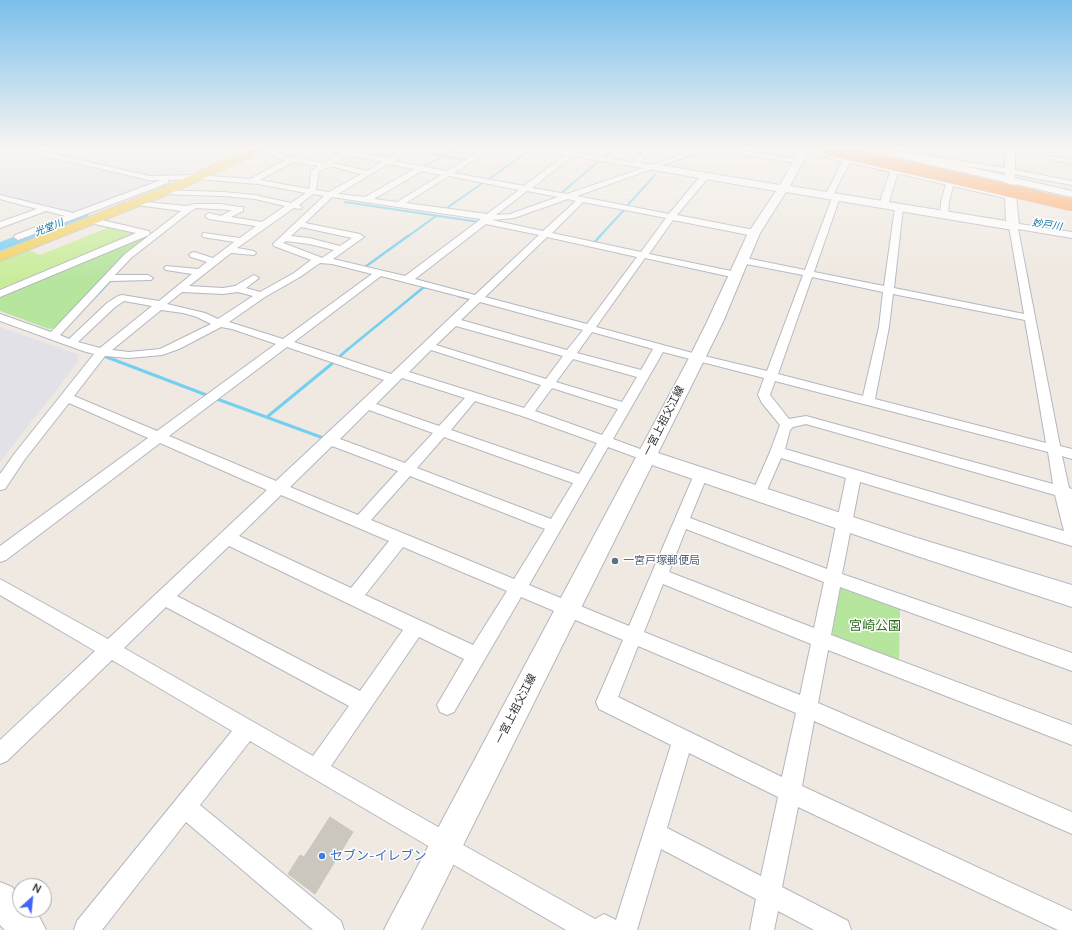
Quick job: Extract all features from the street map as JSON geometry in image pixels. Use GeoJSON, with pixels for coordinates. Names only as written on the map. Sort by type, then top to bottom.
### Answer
{"type":"FeatureCollection","features":[{"type":"Feature","properties":{"kind":"highway"},"geometry":{"type":"LineString","coordinates":[[1014,192],[1072,206]]}},
{"type":"Feature","properties":{"kind":"highway"},"geometry":{"type":"LineString","coordinates":[[1020,192],[1072,206]]}},
{"type":"Feature","properties":{"kind":"highway"},"geometry":{"type":"LineString","coordinates":[[1034,192],[1072,200]]}},
{"type":"Feature","properties":{"kind":"highway"},"geometry":{"type":"LineString","coordinates":[[1035,192],[1072,200]]}},
{"type":"Feature","properties":{"kind":"main road"},"geometry":{"type":"LineString","coordinates":[[0,252],[82,218],[154,192]]}},
{"type":"Feature","properties":{"kind":"main road"},"geometry":{"type":"LineString","coordinates":[[0,257],[82,218],[136,203],[162,192]]}},
{"type":"Feature","properties":{"kind":"main road","name":"一宮上祖父江線"},"geometry":{"type":"LineString","coordinates":[[402,930],[697,358],[754,233],[781,192]]}},
{"type":"Feature","properties":{"kind":"main road"},"geometry":{"type":"LineString","coordinates":[[804,192],[1013,226],[1010,192]]}},
{"type":"Feature","properties":{"kind":"main road"},"geometry":{"type":"LineString","coordinates":[[993,192],[1010,196]]}},
{"type":"Feature","properties":{"kind":"main road"},"geometry":{"type":"LineString","coordinates":[[646,456],[1072,596]]}},
{"type":"Feature","properties":{"kind":"main road"},"geometry":{"type":"LineString","coordinates":[[0,899],[28,930]]}},
{"type":"Feature","properties":{"kind":"street"},"geometry":{"type":"LineString","coordinates":[[18,237],[82,218],[140,192]]}},
{"type":"Feature","properties":{"kind":"street"},"geometry":{"type":"LineString","coordinates":[[175,192],[255,197],[292,206],[317,209]]}},
{"type":"Feature","properties":{"kind":"street"},"geometry":{"type":"LineString","coordinates":[[0,485],[102,352],[214,261],[310,192]]}},
{"type":"Feature","properties":{"kind":"street"},"geometry":{"type":"LineString","coordinates":[[323,192],[329,196],[401,205],[485,219],[643,255],[738,268],[808,274],[1030,318]]}},
{"type":"Feature","properties":{"kind":"street"},"geometry":{"type":"LineString","coordinates":[[335,192],[329,196],[317,209],[277,244],[321,260],[407,280],[697,358],[1072,454]]}},
{"type":"Feature","properties":{"kind":"street"},"geometry":{"type":"LineString","coordinates":[[366,200],[379,192]]}},
{"type":"Feature","properties":{"kind":"street"},"geometry":{"type":"LineString","coordinates":[[401,205],[421,192]]}},
{"type":"Feature","properties":{"kind":"street"},"geometry":{"type":"LineString","coordinates":[[407,280],[521,192]]}},
{"type":"Feature","properties":{"kind":"street"},"geometry":{"type":"LineString","coordinates":[[543,192],[754,233]]}},
{"type":"Feature","properties":{"kind":"street"},"geometry":{"type":"LineString","coordinates":[[485,219],[511,216],[586,192]]}},
{"type":"Feature","properties":{"kind":"street"},"geometry":{"type":"LineString","coordinates":[[527,413],[671,217],[691,192]]}},
{"type":"Feature","properties":{"kind":"street"},"geometry":{"type":"LineString","coordinates":[[787,426],[766,400],[764,395],[808,274],[833,192]]}},
{"type":"Feature","properties":{"kind":"street"},"geometry":{"type":"LineString","coordinates":[[884,205],[887,192]]}},
{"type":"Feature","properties":{"kind":"street"},"geometry":{"type":"LineString","coordinates":[[944,215],[948,192]]}},
{"type":"Feature","properties":{"kind":"street"},"geometry":{"type":"LineString","coordinates":[[1010,196],[1072,210]]}},
{"type":"Feature","properties":{"kind":"street"},"geometry":{"type":"LineString","coordinates":[[0,197],[156,236]]}},
{"type":"Feature","properties":{"kind":"street"},"geometry":{"type":"LineString","coordinates":[[0,754],[111,650],[546,234],[571,198]]}},
{"type":"Feature","properties":{"kind":"street"},"geometry":{"type":"LineString","coordinates":[[136,203],[188,209]]}},
{"type":"Feature","properties":{"kind":"street"},"geometry":{"type":"LineString","coordinates":[[53,336],[128,256],[156,236],[188,209],[195,206],[220,206],[240,209],[223,218]]}},
{"type":"Feature","properties":{"kind":"street"},"geometry":{"type":"LineString","coordinates":[[868,402],[884,327],[899,208]]}},
{"type":"Feature","properties":{"kind":"street"},"geometry":{"type":"LineString","coordinates":[[0,225],[44,209]]}},
{"type":"Feature","properties":{"kind":"street"},"geometry":{"type":"LineString","coordinates":[[209,216],[263,225]]}},
{"type":"Feature","properties":{"kind":"street"},"geometry":{"type":"LineString","coordinates":[[0,317],[71,343],[102,352],[136,354],[162,352],[192,340],[220,324],[261,295],[360,237],[273,218]]}},
{"type":"Feature","properties":{"kind":"street"},"geometry":{"type":"LineString","coordinates":[[1072,235],[1013,226],[1054,449],[1067,493],[1072,534]]}},
{"type":"Feature","properties":{"kind":"street"},"geometry":{"type":"LineString","coordinates":[[0,294],[144,233]]}},
{"type":"Feature","properties":{"kind":"street"},"geometry":{"type":"LineString","coordinates":[[206,236],[241,241]]}},
{"type":"Feature","properties":{"kind":"street"},"geometry":{"type":"LineString","coordinates":[[284,238],[309,241],[341,249]]}},
{"type":"Feature","properties":{"kind":"street"},"geometry":{"type":"LineString","coordinates":[[141,247],[157,249]]}},
{"type":"Feature","properties":{"kind":"street"},"geometry":{"type":"LineString","coordinates":[[230,250],[251,253]]}},
{"type":"Feature","properties":{"kind":"street"},"geometry":{"type":"LineString","coordinates":[[194,255],[214,261]]}},
{"type":"Feature","properties":{"kind":"street"},"geometry":{"type":"LineString","coordinates":[[169,268],[200,272]]}},
{"type":"Feature","properties":{"kind":"street"},"geometry":{"type":"LineString","coordinates":[[0,554],[379,273]]}},
{"type":"Feature","properties":{"kind":"street"},"geometry":{"type":"LineString","coordinates":[[108,278],[148,278]]}},
{"type":"Feature","properties":{"kind":"street"},"geometry":{"type":"LineString","coordinates":[[181,289],[223,291],[238,288],[254,278]]}},
{"type":"Feature","properties":{"kind":"street"},"geometry":{"type":"LineString","coordinates":[[238,288],[261,295]]}},
{"type":"Feature","properties":{"kind":"street"},"geometry":{"type":"LineString","coordinates":[[90,298],[111,305]]}},
{"type":"Feature","properties":{"kind":"street"},"geometry":{"type":"LineString","coordinates":[[71,343],[111,305],[122,298],[159,305],[184,310],[220,324],[234,326],[285,343],[397,376],[473,396],[527,413],[646,456]]}},
{"type":"Feature","properties":{"kind":"street"},"geometry":{"type":"LineString","coordinates":[[455,322],[644,375]]}},
{"type":"Feature","properties":{"kind":"street"},"geometry":{"type":"LineString","coordinates":[[428,346],[625,407]]}},
{"type":"Feature","properties":{"kind":"street"},"geometry":{"type":"LineString","coordinates":[[447,705],[582,481],[660,347]]}},
{"type":"Feature","properties":{"kind":"street"},"geometry":{"type":"LineString","coordinates":[[361,522],[473,396]]}},
{"type":"Feature","properties":{"kind":"street"},"geometry":{"type":"LineString","coordinates":[[66,397],[280,489],[807,708],[1072,823]]}},
{"type":"Feature","properties":{"kind":"street"},"geometry":{"type":"LineString","coordinates":[[367,405],[582,481]]}},
{"type":"Feature","properties":{"kind":"street"},"geometry":{"type":"LineString","coordinates":[[759,493],[777,452],[784,428],[798,421],[806,420],[1067,493]]}},
{"type":"Feature","properties":{"kind":"street"},"geometry":{"type":"LineString","coordinates":[[330,440],[554,526]]}},
{"type":"Feature","properties":{"kind":"street"},"geometry":{"type":"LineString","coordinates":[[777,452],[1072,540]]}},
{"type":"Feature","properties":{"kind":"street"},"geometry":{"type":"LineString","coordinates":[[701,474],[606,702],[790,792],[1072,924]]}},
{"type":"Feature","properties":{"kind":"street"},"geometry":{"type":"LineString","coordinates":[[762,930],[854,474]]}},
{"type":"Feature","properties":{"kind":"street"},"geometry":{"type":"LineString","coordinates":[[682,521],[833,578],[1072,662]]}},
{"type":"Feature","properties":{"kind":"street"},"geometry":{"type":"LineString","coordinates":[[228,538],[476,656]]}},
{"type":"Feature","properties":{"kind":"street"},"geometry":{"type":"LineString","coordinates":[[353,598],[401,538]]}},
{"type":"Feature","properties":{"kind":"street"},"geometry":{"type":"LineString","coordinates":[[659,575],[820,639],[1072,735]]}},
{"type":"Feature","properties":{"kind":"street"},"geometry":{"type":"LineString","coordinates":[[0,586],[247,728],[590,930]]}},
{"type":"Feature","properties":{"kind":"street"},"geometry":{"type":"LineString","coordinates":[[165,598],[363,703]]}},
{"type":"Feature","properties":{"kind":"street"},"geometry":{"type":"LineString","coordinates":[[316,769],[416,628]]}},
{"type":"Feature","properties":{"kind":"street"},"geometry":{"type":"LineString","coordinates":[[86,930],[247,728]]}},
{"type":"Feature","properties":{"kind":"street"},"geometry":{"type":"LineString","coordinates":[[625,930],[683,740]]}},
{"type":"Feature","properties":{"kind":"street"},"geometry":{"type":"LineString","coordinates":[[185,807],[332,930]]}},
{"type":"Feature","properties":{"kind":"street"},"geometry":{"type":"LineString","coordinates":[[654,833],[839,930]]}},
{"type":"Feature","properties":{"kind":"street"},"geometry":{"type":"LineString","coordinates":[[603,930],[604,926],[610,930]]}},
{"type":"Feature","properties":{"kind":"shaded area"},"geometry":{"type":"Polygon","coordinates":[[[0,192],[129,192],[77,213],[0,192]]]}},
{"type":"Feature","properties":{"kind":"shaded area"},"geometry":{"type":"Polygon","coordinates":[[[0,327],[77,354],[79,361],[0,462],[0,327]]]}},
{"type":"Feature","properties":{"kind":"green space"},"geometry":{"type":"Polygon","coordinates":[[[112,226],[140,233],[0,293],[0,261],[29,250],[40,255],[112,226]]]}},
{"type":"Feature","properties":{"kind":"green space"},"geometry":{"type":"Polygon","coordinates":[[[146,235],[150,236],[57,327],[49,329],[0,311],[0,296],[146,235]]]}},
{"type":"Feature","properties":{"kind":"green space","name":"宮崎公園"},"geometry":{"type":"Polygon","coordinates":[[[840,588],[900,609],[899,661],[832,636],[840,588]]]}},
{"type":"Feature","properties":{"kind":"building","name":"セブン-イレブン"},"geometry":{"type":"Polygon","coordinates":[[[330,817],[353,832],[315,894],[288,874],[300,855],[304,857],[330,817]]]}},
{"type":"Feature","properties":{"kind":"waterway"},"geometry":{"type":"LineString","coordinates":[[444,210],[469,192]]}},
{"type":"Feature","properties":{"kind":"waterway"},"geometry":{"type":"LineString","coordinates":[[559,195],[562,192]]}},
{"type":"Feature","properties":{"kind":"waterway"},"geometry":{"type":"LineString","coordinates":[[625,208],[639,192]]}},
{"type":"Feature","properties":{"kind":"waterway"},"geometry":{"type":"LineString","coordinates":[[0,195],[30,202]]}},
{"type":"Feature","properties":{"kind":"waterway","name":"光堂川"},"geometry":{"type":"LineString","coordinates":[[354,200],[371,203]]}},
{"type":"Feature","properties":{"kind":"waterway","name":"光堂川"},"geometry":{"type":"LineString","coordinates":[[345,202],[479,222]]}},
{"type":"Feature","properties":{"kind":"waterway"},"geometry":{"type":"LineString","coordinates":[[56,209],[70,212]]}},
{"type":"Feature","properties":{"kind":"waterway"},"geometry":{"type":"LineString","coordinates":[[599,237],[624,210]]}},
{"type":"Feature","properties":{"kind":"waterway","name":"光堂川"},"geometry":{"type":"LineString","coordinates":[[0,247],[83,215]]}},
{"type":"Feature","properties":{"kind":"waterway"},"geometry":{"type":"LineString","coordinates":[[407,237],[436,216]]}},
{"type":"Feature","properties":{"kind":"waterway","name":"光堂川"},"geometry":{"type":"LineString","coordinates":[[494,220],[513,217]]}},
{"type":"Feature","properties":{"kind":"waterway"},"geometry":{"type":"LineString","coordinates":[[365,267],[408,236]]}},
{"type":"Feature","properties":{"kind":"waterway"},"geometry":{"type":"LineString","coordinates":[[594,243],[600,236]]}},
{"type":"Feature","properties":{"kind":"waterway"},"geometry":{"type":"LineString","coordinates":[[96,296],[111,280]]}},
{"type":"Feature","properties":{"kind":"waterway"},"geometry":{"type":"LineString","coordinates":[[347,350],[424,287],[428,288]]}},
{"type":"Feature","properties":{"kind":"waterway"},"geometry":{"type":"LineString","coordinates":[[459,296],[473,300]]}},
{"type":"Feature","properties":{"kind":"waterway"},"geometry":{"type":"LineString","coordinates":[[338,358],[348,349]]}},
{"type":"Feature","properties":{"kind":"waterway"},"geometry":{"type":"LineString","coordinates":[[104,356],[209,396]]}},
{"type":"Feature","properties":{"kind":"waterway"},"geometry":{"type":"LineString","coordinates":[[267,417],[334,362]]}},
{"type":"Feature","properties":{"kind":"waterway"},"geometry":{"type":"LineString","coordinates":[[217,399],[326,439]]}},
{"type":"Feature","properties":{"kind":"place","name":"一宮戸塚郵便局"},"geometry":{"type":"Point","coordinates":[615,561]}},
{"type":"Feature","properties":{"kind":"place","name":"セブン-イレブン"},"geometry":{"type":"Point","coordinates":[322,856]}},
{"type":"Feature","properties":{"kind":"water label","name":"妙戸川"},"geometry":{"type":"Point","coordinates":[1047,225]}}]}
